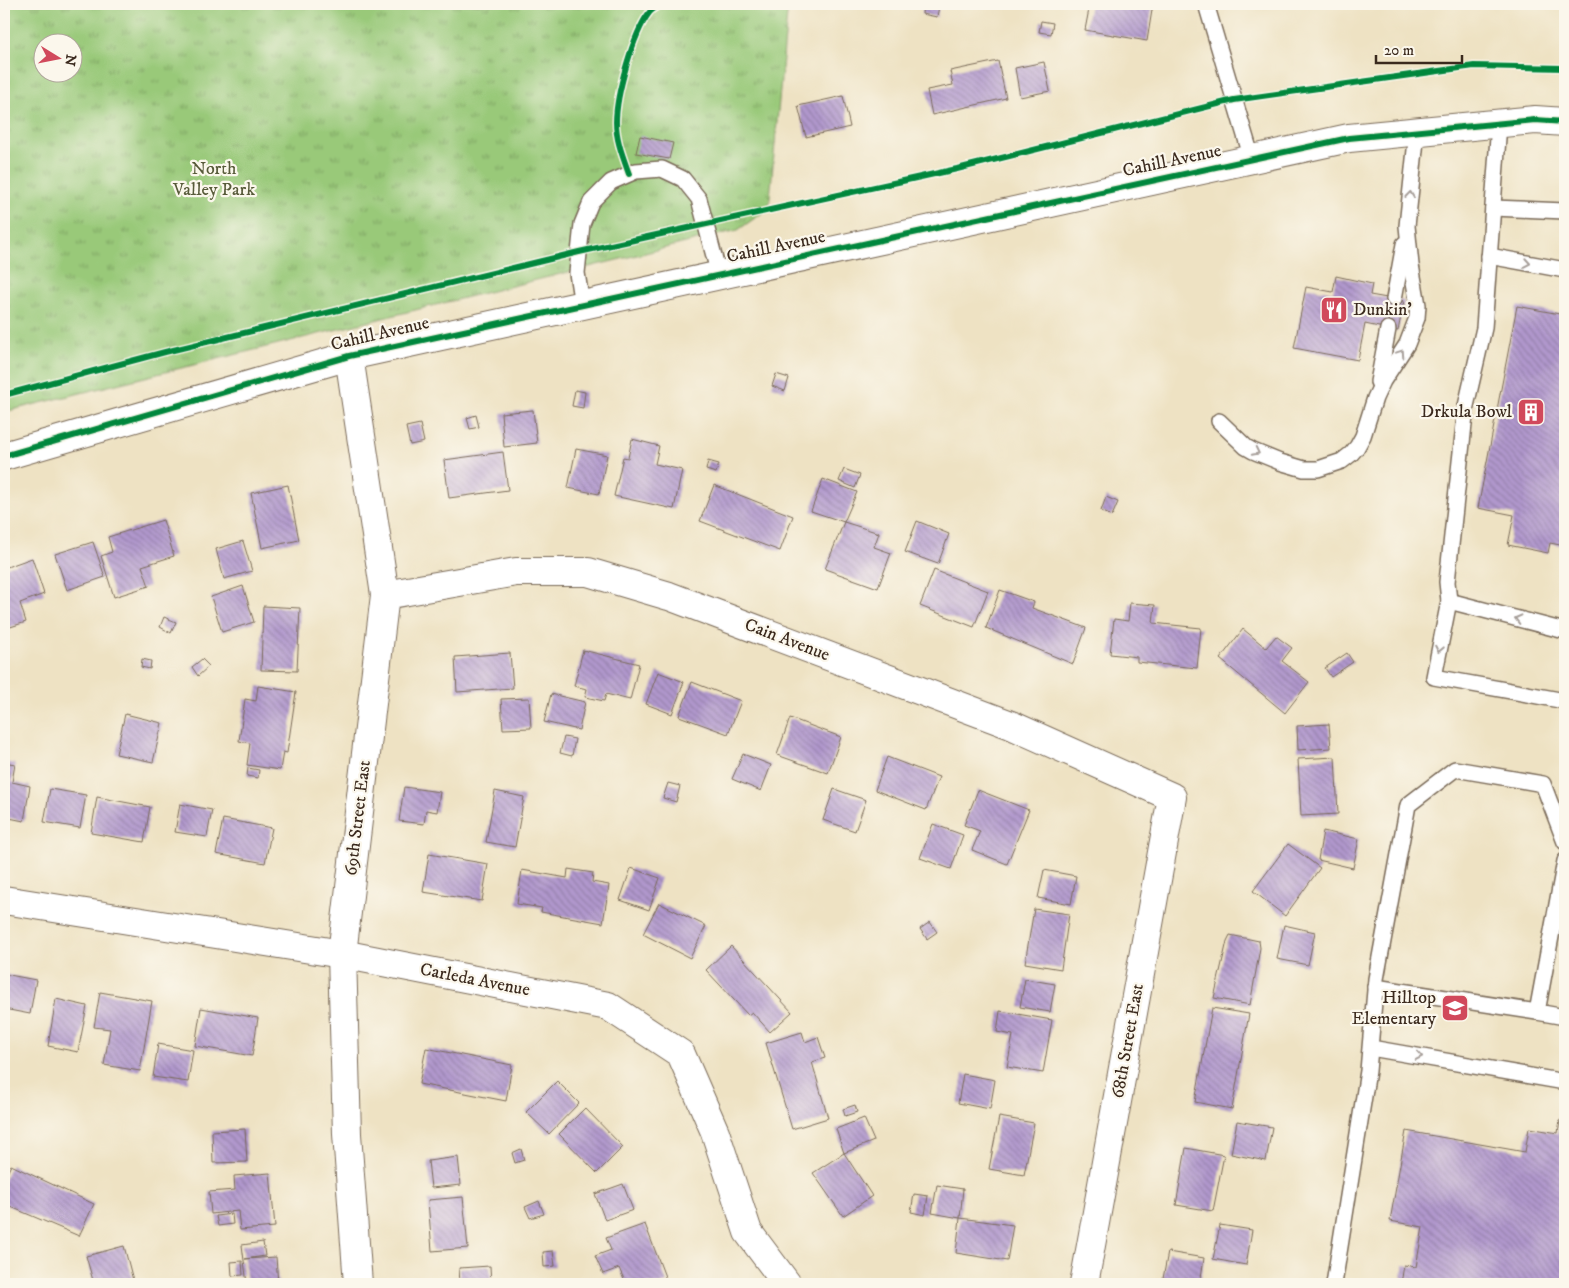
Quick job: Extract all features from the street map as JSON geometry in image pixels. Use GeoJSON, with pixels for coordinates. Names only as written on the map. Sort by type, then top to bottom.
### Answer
{"type":"FeatureCollection","features":[{"type":"Feature","properties":{"kind":"street","name":"Cahill Avenue"},"geometry":{"type":"LineString","coordinates":[[4,456],[348,356],[1348,138],[1535,120],[1565,122]]}},
{"type":"Feature","properties":{"kind":"street","name":"69th Street East"},"geometry":{"type":"LineString","coordinates":[[348,356],[385,596],[342,954],[347,1134],[358,1284]]}},
{"type":"Feature","properties":{"kind":"street","name":"Cain Avenue"},"geometry":{"type":"LineString","coordinates":[[385,596],[516,572],[588,572],[669,596],[1011,725],[1172,797]]}},
{"type":"Feature","properties":{"kind":"street","name":"68th Street East"},"geometry":{"type":"LineString","coordinates":[[1084,1284],[1172,797]]}},
{"type":"Feature","properties":{"kind":"street","name":"Carleda Avenue"},"geometry":{"type":"LineString","coordinates":[[4,900],[342,954],[608,1006],[680,1054],[715,1132],[748,1232],[787,1284]]}},
{"type":"Feature","properties":{"kind":"lane"},"geometry":{"type":"LineString","coordinates":[[1206,4],[1252,159]]}},
{"type":"Feature","properties":{"kind":"lane"},"geometry":{"type":"LineString","coordinates":[[1499,124],[1484,328],[1466,406],[1447,582],[1448,601],[1434,677],[1565,700]]}},
{"type":"Feature","properties":{"kind":"lane"},"geometry":{"type":"LineString","coordinates":[[1394,299],[1407,226],[1417,131]]}},
{"type":"Feature","properties":{"kind":"lane"},"geometry":{"type":"LineString","coordinates":[[582,304],[577,274],[582,224],[591,202],[611,182],[636,171],[662,169],[683,179],[699,199],[719,275]]}},
{"type":"Feature","properties":{"kind":"lane"},"geometry":{"type":"LineString","coordinates":[[1493,208],[1565,211]]}},
{"type":"Feature","properties":{"kind":"lane"},"geometry":{"type":"LineString","coordinates":[[1220,421],[1246,447],[1262,455],[1304,469],[1318,469],[1342,461],[1351,454],[1363,436],[1376,398],[1388,372],[1407,344],[1417,318],[1418,305],[1407,226]]}},
{"type":"Feature","properties":{"kind":"lane"},"geometry":{"type":"LineString","coordinates":[[1489,256],[1565,270]]}},
{"type":"Feature","properties":{"kind":"lane"},"geometry":{"type":"LineString","coordinates":[[1376,398],[1388,329]]}},
{"type":"Feature","properties":{"kind":"lane"},"geometry":{"type":"LineString","coordinates":[[1448,601],[1565,631]]}},
{"type":"Feature","properties":{"kind":"lane"},"geometry":{"type":"LineString","coordinates":[[1334,1284],[1371,1048],[1375,987],[1408,805],[1455,769],[1544,784],[1565,842]]}},
{"type":"Feature","properties":{"kind":"lane"},"geometry":{"type":"LineString","coordinates":[[1537,1012],[1558,935],[1565,861]]}},
{"type":"Feature","properties":{"kind":"lane"},"geometry":{"type":"LineString","coordinates":[[1375,987],[1565,1017]]}},
{"type":"Feature","properties":{"kind":"lane"},"geometry":{"type":"LineString","coordinates":[[1371,1048],[1565,1082]]}},
{"type":"Feature","properties":{"kind":"green space","name":"North Valley Park"},"geometry":{"type":"Polygon","coordinates":[[[4,4],[788,4],[769,208],[738,230],[4,412],[4,4]]]}},
{"type":"Feature","properties":{"kind":"building"},"geometry":{"type":"Polygon","coordinates":[[[923,4],[939,6],[937,17],[922,14],[923,4]]]}},
{"type":"Feature","properties":{"kind":"building"},"geometry":{"type":"Polygon","coordinates":[[[1090,4],[1153,4],[1147,41],[1085,30],[1090,4]]]}},
{"type":"Feature","properties":{"kind":"building"},"geometry":{"type":"Polygon","coordinates":[[[1041,21],[1053,23],[1051,34],[1039,32],[1041,21]]]}},
{"type":"Feature","properties":{"kind":"building"},"geometry":{"type":"Polygon","coordinates":[[[998,61],[1006,98],[932,115],[927,90],[953,85],[950,71],[998,61]]]}},
{"type":"Feature","properties":{"kind":"building"},"geometry":{"type":"Polygon","coordinates":[[[1044,62],[1050,91],[1020,97],[1015,68],[1044,62]]]}},
{"type":"Feature","properties":{"kind":"building"},"geometry":{"type":"Polygon","coordinates":[[[843,96],[850,127],[806,137],[798,106],[843,96]]]}},
{"type":"Feature","properties":{"kind":"building"},"geometry":{"type":"Polygon","coordinates":[[[640,136],[673,143],[669,159],[636,153],[640,136]]]}},
{"type":"Feature","properties":{"kind":"building","name":"Dunkin'"},"geometry":{"type":"Polygon","coordinates":[[[1336,276],[1372,284],[1370,295],[1404,301],[1398,331],[1365,324],[1358,360],[1294,348],[1306,287],[1333,292],[1336,276]]]}},
{"type":"Feature","properties":{"kind":"building","name":"Drkula Bowl"},"geometry":{"type":"Polygon","coordinates":[[[1517,306],[1565,315],[1565,546],[1550,543],[1548,553],[1508,545],[1514,515],[1478,508],[1517,306]]]}},
{"type":"Feature","properties":{"kind":"building"},"geometry":{"type":"Polygon","coordinates":[[[776,374],[789,378],[785,391],[772,386],[776,374]]]}},
{"type":"Feature","properties":{"kind":"building"},"geometry":{"type":"Polygon","coordinates":[[[575,390],[585,392],[583,408],[572,406],[575,390]]]}},
{"type":"Feature","properties":{"kind":"building"},"geometry":{"type":"Polygon","coordinates":[[[533,410],[537,443],[504,447],[501,413],[533,410]]]}},
{"type":"Feature","properties":{"kind":"building"},"geometry":{"type":"Polygon","coordinates":[[[476,415],[479,427],[470,429],[467,418],[476,415]]]}},
{"type":"Feature","properties":{"kind":"building"},"geometry":{"type":"Polygon","coordinates":[[[420,424],[424,442],[410,445],[406,427],[420,424]]]}},
{"type":"Feature","properties":{"kind":"building"},"geometry":{"type":"Polygon","coordinates":[[[632,439],[659,446],[655,464],[682,470],[674,509],[614,496],[623,457],[628,458],[632,439]]]}},
{"type":"Feature","properties":{"kind":"building"},"geometry":{"type":"Polygon","coordinates":[[[576,449],[607,455],[599,494],[568,488],[576,449]]]}},
{"type":"Feature","properties":{"kind":"building"},"geometry":{"type":"Polygon","coordinates":[[[503,452],[508,490],[449,498],[444,460],[503,452]]]}},
{"type":"Feature","properties":{"kind":"building"},"geometry":{"type":"Polygon","coordinates":[[[708,461],[719,464],[716,473],[706,470],[708,461]]]}},
{"type":"Feature","properties":{"kind":"building"},"geometry":{"type":"Polygon","coordinates":[[[844,469],[860,475],[855,488],[839,481],[844,469]]]}},
{"type":"Feature","properties":{"kind":"building"},"geometry":{"type":"Polygon","coordinates":[[[823,479],[857,492],[844,522],[811,511],[823,479]]]}},
{"type":"Feature","properties":{"kind":"building"},"geometry":{"type":"Polygon","coordinates":[[[288,485],[299,540],[262,548],[251,493],[288,485]]]}},
{"type":"Feature","properties":{"kind":"building"},"geometry":{"type":"Polygon","coordinates":[[[714,485],[793,516],[780,551],[700,521],[714,485]]]}},
{"type":"Feature","properties":{"kind":"building"},"geometry":{"type":"Polygon","coordinates":[[[1106,497],[1118,502],[1112,516],[1101,511],[1106,497]]]}},
{"type":"Feature","properties":{"kind":"building"},"geometry":{"type":"Polygon","coordinates":[[[163,520],[174,556],[142,566],[149,586],[114,597],[101,556],[112,552],[108,537],[163,520]]]}},
{"type":"Feature","properties":{"kind":"building"},"geometry":{"type":"Polygon","coordinates":[[[917,521],[949,534],[938,564],[905,552],[917,521]]]}},
{"type":"Feature","properties":{"kind":"building"},"geometry":{"type":"Polygon","coordinates":[[[844,522],[879,533],[874,547],[891,553],[878,588],[825,569],[844,522]]]}},
{"type":"Feature","properties":{"kind":"building"},"geometry":{"type":"Polygon","coordinates":[[[243,541],[252,571],[224,579],[216,549],[243,541]]]}},
{"type":"Feature","properties":{"kind":"building"},"geometry":{"type":"Polygon","coordinates":[[[93,542],[105,577],[67,590],[55,554],[93,542]]]}},
{"type":"Feature","properties":{"kind":"building"},"geometry":{"type":"Polygon","coordinates":[[[32,558],[44,594],[20,603],[26,622],[4,629],[4,568],[32,558]]]}},
{"type":"Feature","properties":{"kind":"building"},"geometry":{"type":"Polygon","coordinates":[[[934,570],[988,591],[974,627],[920,606],[934,570]]]}},
{"type":"Feature","properties":{"kind":"building"},"geometry":{"type":"Polygon","coordinates":[[[243,586],[254,622],[222,632],[211,597],[243,586]]]}},
{"type":"Feature","properties":{"kind":"building"},"geometry":{"type":"Polygon","coordinates":[[[1000,590],[1034,602],[1032,608],[1086,628],[1073,664],[986,628],[1000,590]]]}},
{"type":"Feature","properties":{"kind":"building"},"geometry":{"type":"Polygon","coordinates":[[[1130,603],[1155,605],[1153,623],[1201,628],[1197,668],[1137,662],[1137,657],[1110,654],[1114,619],[1128,621],[1130,603]]]}},
{"type":"Feature","properties":{"kind":"building"},"geometry":{"type":"Polygon","coordinates":[[[263,606],[300,608],[297,671],[261,670],[263,606]]]}},
{"type":"Feature","properties":{"kind":"building"},"geometry":{"type":"Polygon","coordinates":[[[164,617],[176,622],[171,633],[160,627],[164,617]]]}},
{"type":"Feature","properties":{"kind":"building"},"geometry":{"type":"Polygon","coordinates":[[[1243,629],[1266,648],[1276,636],[1292,648],[1282,661],[1309,682],[1285,713],[1220,659],[1243,629]]]}},
{"type":"Feature","properties":{"kind":"building"},"geometry":{"type":"Polygon","coordinates":[[[583,650],[639,664],[630,700],[606,694],[604,701],[585,697],[587,689],[574,686],[583,650]]]}},
{"type":"Feature","properties":{"kind":"building"},"geometry":{"type":"Polygon","coordinates":[[[510,653],[513,688],[457,692],[455,657],[510,653]]]}},
{"type":"Feature","properties":{"kind":"building"},"geometry":{"type":"Polygon","coordinates":[[[1347,653],[1353,662],[1331,677],[1325,668],[1347,653]]]}},
{"type":"Feature","properties":{"kind":"building"},"geometry":{"type":"Polygon","coordinates":[[[142,659],[151,661],[150,669],[141,667],[142,659]]]}},
{"type":"Feature","properties":{"kind":"building"},"geometry":{"type":"Polygon","coordinates":[[[202,659],[209,666],[198,676],[192,667],[202,659]]]}},
{"type":"Feature","properties":{"kind":"building"},"geometry":{"type":"Polygon","coordinates":[[[658,672],[684,682],[672,714],[646,704],[658,672]]]}},
{"type":"Feature","properties":{"kind":"building"},"geometry":{"type":"Polygon","coordinates":[[[692,682],[741,701],[728,734],[679,716],[692,682]]]}},
{"type":"Feature","properties":{"kind":"building"},"geometry":{"type":"Polygon","coordinates":[[[258,686],[296,692],[287,753],[283,752],[280,770],[247,765],[250,743],[239,741],[245,699],[256,701],[258,686]]]}},
{"type":"Feature","properties":{"kind":"building"},"geometry":{"type":"Polygon","coordinates":[[[551,694],[585,702],[579,730],[544,722],[551,694]]]}},
{"type":"Feature","properties":{"kind":"building"},"geometry":{"type":"Polygon","coordinates":[[[529,698],[531,728],[503,729],[501,699],[529,698]]]}},
{"type":"Feature","properties":{"kind":"building"},"geometry":{"type":"Polygon","coordinates":[[[125,714],[162,723],[153,762],[116,754],[125,714]]]}},
{"type":"Feature","properties":{"kind":"building"},"geometry":{"type":"Polygon","coordinates":[[[790,718],[841,737],[828,773],[777,755],[790,718]]]}},
{"type":"Feature","properties":{"kind":"building"},"geometry":{"type":"Polygon","coordinates":[[[1329,724],[1331,748],[1298,750],[1297,726],[1329,724]]]}},
{"type":"Feature","properties":{"kind":"building"},"geometry":{"type":"Polygon","coordinates":[[[564,737],[575,739],[572,756],[560,753],[564,737]]]}},
{"type":"Feature","properties":{"kind":"building"},"geometry":{"type":"Polygon","coordinates":[[[743,754],[771,765],[761,791],[732,779],[743,754]]]}},
{"type":"Feature","properties":{"kind":"building"},"geometry":{"type":"Polygon","coordinates":[[[887,757],[939,777],[926,810],[875,790],[887,757]]]}},
{"type":"Feature","properties":{"kind":"building"},"geometry":{"type":"Polygon","coordinates":[[[1335,757],[1338,814],[1301,816],[1298,759],[1335,757]]]}},
{"type":"Feature","properties":{"kind":"building"},"geometry":{"type":"Polygon","coordinates":[[[4,762],[15,764],[12,782],[30,786],[24,821],[4,817],[4,762]]]}},
{"type":"Feature","properties":{"kind":"building"},"geometry":{"type":"Polygon","coordinates":[[[248,768],[259,770],[258,778],[247,776],[248,768]]]}},
{"type":"Feature","properties":{"kind":"building"},"geometry":{"type":"Polygon","coordinates":[[[668,783],[680,786],[676,802],[663,798],[668,783]]]}},
{"type":"Feature","properties":{"kind":"building"},"geometry":{"type":"Polygon","coordinates":[[[404,787],[440,792],[437,812],[426,810],[424,824],[399,821],[404,787]]]}},
{"type":"Feature","properties":{"kind":"building"},"geometry":{"type":"Polygon","coordinates":[[[50,789],[86,795],[80,828],[44,822],[50,789]]]}},
{"type":"Feature","properties":{"kind":"building"},"geometry":{"type":"Polygon","coordinates":[[[834,789],[866,800],[855,831],[823,820],[834,789]]]}},
{"type":"Feature","properties":{"kind":"building"},"geometry":{"type":"Polygon","coordinates":[[[978,790],[1029,810],[1007,864],[972,850],[980,831],[964,825],[978,790]]]}},
{"type":"Feature","properties":{"kind":"building"},"geometry":{"type":"Polygon","coordinates":[[[495,791],[524,797],[515,847],[486,842],[495,791]]]}},
{"type":"Feature","properties":{"kind":"building"},"geometry":{"type":"Polygon","coordinates":[[[97,797],[150,807],[144,842],[91,833],[97,797]]]}},
{"type":"Feature","properties":{"kind":"building"},"geometry":{"type":"Polygon","coordinates":[[[180,804],[212,810],[207,837],[175,832],[180,804]]]}},
{"type":"Feature","properties":{"kind":"building"},"geometry":{"type":"Polygon","coordinates":[[[223,819],[272,828],[265,863],[216,854],[223,819]]]}},
{"type":"Feature","properties":{"kind":"building"},"geometry":{"type":"Polygon","coordinates":[[[933,824],[963,835],[951,869],[920,858],[933,824]]]}},
{"type":"Feature","properties":{"kind":"building"},"geometry":{"type":"Polygon","coordinates":[[[1323,831],[1359,839],[1353,868],[1318,860],[1323,831]]]}},
{"type":"Feature","properties":{"kind":"building"},"geometry":{"type":"Polygon","coordinates":[[[1288,844],[1320,868],[1285,916],[1253,891],[1288,844]]]}},
{"type":"Feature","properties":{"kind":"building"},"geometry":{"type":"Polygon","coordinates":[[[429,854],[488,864],[482,901],[423,892],[429,854]]]}},
{"type":"Feature","properties":{"kind":"building"},"geometry":{"type":"Polygon","coordinates":[[[631,868],[660,878],[649,910],[620,900],[631,868]]]}},
{"type":"Feature","properties":{"kind":"building"},"geometry":{"type":"Polygon","coordinates":[[[568,869],[593,873],[592,882],[609,885],[603,923],[541,912],[542,908],[517,904],[522,870],[567,878],[568,869]]]}},
{"type":"Feature","properties":{"kind":"building"},"geometry":{"type":"Polygon","coordinates":[[[1044,870],[1076,876],[1071,904],[1038,898],[1044,870]]]}},
{"type":"Feature","properties":{"kind":"building"},"geometry":{"type":"Polygon","coordinates":[[[659,903],[706,926],[690,958],[643,934],[659,903]]]}},
{"type":"Feature","properties":{"kind":"building"},"geometry":{"type":"Polygon","coordinates":[[[1034,909],[1069,914],[1061,969],[1025,963],[1034,909]]]}},
{"type":"Feature","properties":{"kind":"building"},"geometry":{"type":"Polygon","coordinates":[[[930,922],[937,932],[927,939],[920,929],[930,922]]]}},
{"type":"Feature","properties":{"kind":"building"},"geometry":{"type":"Polygon","coordinates":[[[1284,925],[1315,932],[1308,965],[1277,959],[1284,925]]]}},
{"type":"Feature","properties":{"kind":"building"},"geometry":{"type":"Polygon","coordinates":[[[1230,935],[1259,941],[1260,948],[1250,1005],[1214,998],[1230,935]]]}},
{"type":"Feature","properties":{"kind":"building"},"geometry":{"type":"Polygon","coordinates":[[[731,946],[792,1012],[770,1032],[752,1012],[748,1015],[706,970],[731,946]]]}},
{"type":"Feature","properties":{"kind":"building"},"geometry":{"type":"Polygon","coordinates":[[[4,974],[36,980],[30,1014],[4,1009],[4,974]]]}},
{"type":"Feature","properties":{"kind":"building"},"geometry":{"type":"Polygon","coordinates":[[[1025,979],[1055,984],[1050,1012],[1020,1007],[1025,979]]]}},
{"type":"Feature","properties":{"kind":"building"},"geometry":{"type":"Polygon","coordinates":[[[100,992],[152,1001],[140,1071],[104,1065],[110,1029],[94,1027],[100,992]]]}},
{"type":"Feature","properties":{"kind":"building"},"geometry":{"type":"Polygon","coordinates":[[[56,999],[87,1006],[78,1052],[48,1046],[56,999]]]}},
{"type":"Feature","properties":{"kind":"building"},"geometry":{"type":"Polygon","coordinates":[[[201,1008],[258,1018],[252,1056],[195,1046],[201,1008]]]}},
{"type":"Feature","properties":{"kind":"building"},"geometry":{"type":"Polygon","coordinates":[[[1212,1008],[1249,1014],[1232,1109],[1195,1102],[1212,1008]]]}},
{"type":"Feature","properties":{"kind":"building"},"geometry":{"type":"Polygon","coordinates":[[[1000,1011],[1052,1020],[1043,1073],[1007,1067],[1013,1035],[997,1032],[1000,1011]]]}},
{"type":"Feature","properties":{"kind":"building"},"geometry":{"type":"Polygon","coordinates":[[[802,1032],[805,1042],[818,1037],[825,1058],[812,1062],[828,1118],[792,1129],[766,1043],[802,1032]]]}},
{"type":"Feature","properties":{"kind":"building"},"geometry":{"type":"Polygon","coordinates":[[[158,1044],[193,1050],[188,1082],[153,1077],[158,1044]]]}},
{"type":"Feature","properties":{"kind":"building"},"geometry":{"type":"Polygon","coordinates":[[[426,1048],[512,1065],[506,1101],[419,1084],[426,1048]]]}},
{"type":"Feature","properties":{"kind":"building"},"geometry":{"type":"Polygon","coordinates":[[[963,1074],[995,1080],[990,1109],[958,1103],[963,1074]]]}},
{"type":"Feature","properties":{"kind":"building"},"geometry":{"type":"Polygon","coordinates":[[[557,1081],[579,1103],[549,1134],[526,1112],[557,1081]]]}},
{"type":"Feature","properties":{"kind":"building"},"geometry":{"type":"Polygon","coordinates":[[[855,1105],[857,1112],[845,1116],[843,1109],[855,1105]]]}},
{"type":"Feature","properties":{"kind":"building"},"geometry":{"type":"Polygon","coordinates":[[[585,1108],[623,1147],[597,1173],[559,1134],[585,1108]]]}},
{"type":"Feature","properties":{"kind":"building"},"geometry":{"type":"Polygon","coordinates":[[[999,1117],[1034,1123],[1024,1175],[989,1169],[999,1117]]]}},
{"type":"Feature","properties":{"kind":"building"},"geometry":{"type":"Polygon","coordinates":[[[864,1118],[874,1141],[844,1153],[836,1129],[864,1118]]]}},
{"type":"Feature","properties":{"kind":"building"},"geometry":{"type":"Polygon","coordinates":[[[1560,1120],[1565,1121],[1565,1284],[1401,1284],[1404,1265],[1416,1267],[1423,1227],[1390,1221],[1406,1131],[1525,1152],[1529,1128],[1558,1133],[1560,1120]]]}},
{"type":"Feature","properties":{"kind":"building"},"geometry":{"type":"Polygon","coordinates":[[[1237,1121],[1272,1127],[1266,1161],[1231,1154],[1237,1121]]]}},
{"type":"Feature","properties":{"kind":"building"},"geometry":{"type":"Polygon","coordinates":[[[245,1129],[247,1162],[213,1163],[212,1131],[245,1129]]]}},
{"type":"Feature","properties":{"kind":"building"},"geometry":{"type":"Polygon","coordinates":[[[1186,1148],[1224,1155],[1213,1211],[1176,1205],[1186,1148]]]}},
{"type":"Feature","properties":{"kind":"building"},"geometry":{"type":"Polygon","coordinates":[[[521,1149],[524,1160],[515,1163],[512,1153],[521,1149]]]}},
{"type":"Feature","properties":{"kind":"building"},"geometry":{"type":"Polygon","coordinates":[[[844,1153],[872,1196],[843,1216],[813,1173],[844,1153]]]}},
{"type":"Feature","properties":{"kind":"building"},"geometry":{"type":"Polygon","coordinates":[[[458,1157],[461,1185],[431,1188],[428,1161],[458,1157]]]}},
{"type":"Feature","properties":{"kind":"building"},"geometry":{"type":"Polygon","coordinates":[[[11,1165],[94,1204],[79,1236],[4,1204],[4,1179],[11,1165]]]}},
{"type":"Feature","properties":{"kind":"building"},"geometry":{"type":"Polygon","coordinates":[[[270,1173],[275,1227],[240,1230],[238,1211],[211,1214],[209,1192],[235,1190],[234,1176],[270,1173]]]}},
{"type":"Feature","properties":{"kind":"building"},"geometry":{"type":"Polygon","coordinates":[[[623,1184],[633,1210],[605,1220],[595,1194],[623,1184]]]}},
{"type":"Feature","properties":{"kind":"building"},"geometry":{"type":"Polygon","coordinates":[[[937,1185],[963,1189],[960,1218],[932,1213],[937,1185]]]}},
{"type":"Feature","properties":{"kind":"building"},"geometry":{"type":"Polygon","coordinates":[[[914,1194],[928,1196],[925,1215],[911,1212],[914,1194]]]}},
{"type":"Feature","properties":{"kind":"building"},"geometry":{"type":"Polygon","coordinates":[[[463,1197],[468,1248],[432,1251],[428,1200],[463,1197]]]}},
{"type":"Feature","properties":{"kind":"building"},"geometry":{"type":"Polygon","coordinates":[[[539,1201],[544,1214],[530,1218],[525,1207],[539,1201]]]}},
{"type":"Feature","properties":{"kind":"building"},"geometry":{"type":"Polygon","coordinates":[[[232,1214],[233,1224],[218,1226],[216,1216],[232,1214]]]}},
{"type":"Feature","properties":{"kind":"building"},"geometry":{"type":"Polygon","coordinates":[[[960,1218],[1013,1225],[1007,1261],[956,1253],[960,1218]]]}},
{"type":"Feature","properties":{"kind":"building"},"geometry":{"type":"Polygon","coordinates":[[[645,1224],[667,1282],[662,1284],[626,1284],[619,1268],[603,1274],[595,1256],[611,1250],[606,1238],[645,1224]]]}},
{"type":"Feature","properties":{"kind":"building"},"geometry":{"type":"Polygon","coordinates":[[[1220,1225],[1252,1230],[1246,1265],[1213,1259],[1220,1225]]]}},
{"type":"Feature","properties":{"kind":"building"},"geometry":{"type":"Polygon","coordinates":[[[263,1242],[265,1256],[245,1259],[276,1257],[278,1284],[247,1284],[242,1245],[263,1242]]]}},
{"type":"Feature","properties":{"kind":"building"},"geometry":{"type":"Polygon","coordinates":[[[124,1246],[134,1284],[94,1284],[86,1256],[124,1246]]]}},
{"type":"Feature","properties":{"kind":"building"},"geometry":{"type":"Polygon","coordinates":[[[553,1251],[555,1266],[544,1267],[543,1252],[553,1251]]]}},
{"type":"Feature","properties":{"kind":"building"},"geometry":{"type":"Polygon","coordinates":[[[1168,1252],[1204,1258],[1200,1284],[1162,1284],[1168,1252]]]}},
{"type":"Feature","properties":{"kind":"building"},"geometry":{"type":"Polygon","coordinates":[[[242,1261],[243,1275],[232,1276],[231,1262],[242,1261]]]}},
{"type":"Feature","properties":{"kind":"building"},"geometry":{"type":"Polygon","coordinates":[[[490,1266],[491,1284],[460,1284],[459,1268],[490,1266]]]}},
{"type":"Feature","properties":{"kind":"cycle path"},"geometry":{"type":"LineString","coordinates":[[629,174],[616,129],[622,81],[626,65],[643,23],[649,13],[661,4]]}},
{"type":"Feature","properties":{"kind":"cycle path"},"geometry":{"type":"LineString","coordinates":[[4,395],[165,352],[579,252],[957,169],[1234,100],[1474,66],[1565,68]]}},
{"type":"Feature","properties":{"kind":"cycle path"},"geometry":{"type":"LineString","coordinates":[[4,456],[349,356],[1349,138],[1535,120],[1565,122]]}},
{"type":"Feature","properties":{"kind":"place","name":"Dunkin'"},"geometry":{"type":"Point","coordinates":[1334,310]}},
{"type":"Feature","properties":{"kind":"place","name":"Drkula Bowl"},"geometry":{"type":"Point","coordinates":[1531,412]}},
{"type":"Feature","properties":{"kind":"place","name":"Hilltop Elementary"},"geometry":{"type":"Point","coordinates":[1455,1008]}}]}
